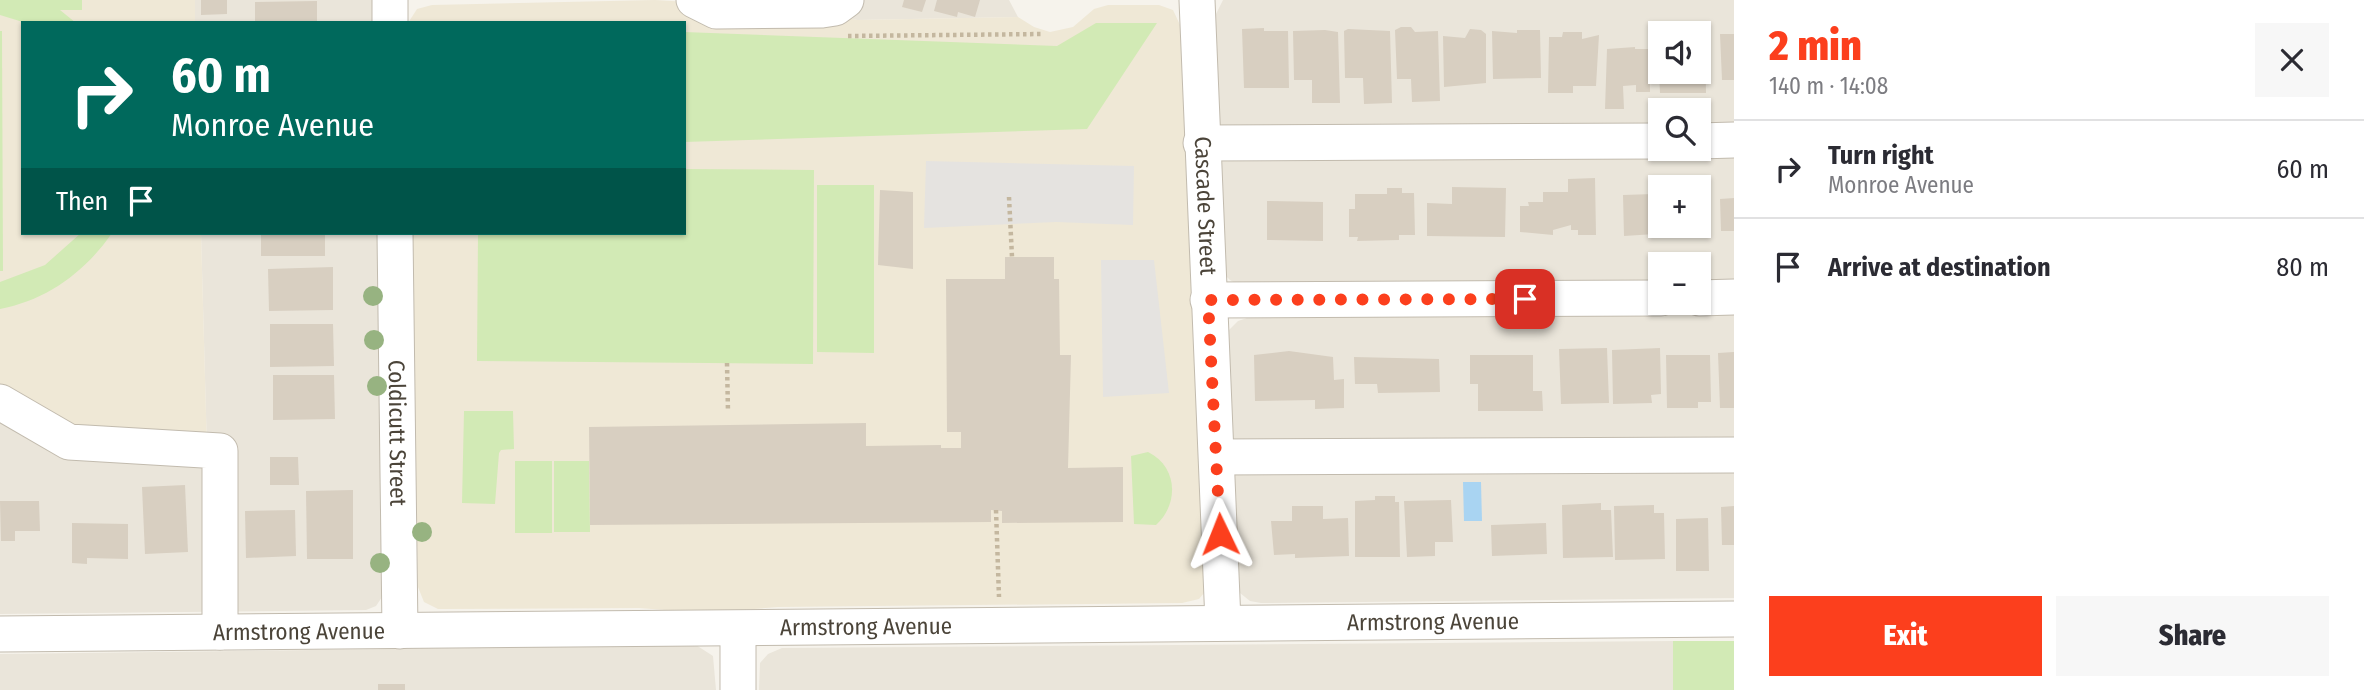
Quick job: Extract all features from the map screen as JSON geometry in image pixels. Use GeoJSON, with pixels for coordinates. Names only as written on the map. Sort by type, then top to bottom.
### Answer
{"type":"FeatureCollection","features":[{"type":"Feature","properties":{"kind":"street"},"geometry":{"type":"LineString","coordinates":[[390,0],[390,21]]}},
{"type":"Feature","properties":{"kind":"street"},"geometry":{"type":"LineString","coordinates":[[694,0],[716,10],[822,10],[835,8],[846,0]]}},
{"type":"Feature","properties":{"kind":"street","name":"Cascade Street"},"geometry":{"type":"LineString","coordinates":[[1197,0],[1223,622]]}},
{"type":"Feature","properties":{"kind":"street"},"geometry":{"type":"LineString","coordinates":[[1711,141],[1734,140]]}},
{"type":"Feature","properties":{"kind":"street"},"geometry":{"type":"LineString","coordinates":[[1201,143],[1648,141]]}},
{"type":"Feature","properties":{"kind":"street","name":"Coldicutt Street"},"geometry":{"type":"LineString","coordinates":[[394,235],[400,631]]}},
{"type":"Feature","properties":{"kind":"street"},"geometry":{"type":"LineString","coordinates":[[1711,298],[1734,297]]}},
{"type":"Feature","properties":{"kind":"street"},"geometry":{"type":"LineString","coordinates":[[1208,300],[1648,298]]}},
{"type":"Feature","properties":{"kind":"street"},"geometry":{"type":"LineString","coordinates":[[0,402],[69,442],[220,451],[220,632]]}},
{"type":"Feature","properties":{"kind":"street"},"geometry":{"type":"LineString","coordinates":[[1217,457],[1734,454]]}},
{"type":"Feature","properties":{"kind":"street","name":"Armstrong Avenue"},"geometry":{"type":"LineString","coordinates":[[0,634],[1734,619]]}},
{"type":"Feature","properties":{"kind":"street"},"geometry":{"type":"LineString","coordinates":[[738,629],[738,690]]}},
{"type":"Feature","properties":{"kind":"path"},"geometry":{"type":"LineString","coordinates":[[840,36],[1043,34]]}},
{"type":"Feature","properties":{"kind":"path"},"geometry":{"type":"LineString","coordinates":[[1009,197],[1012,257]]}},
{"type":"Feature","properties":{"kind":"path"},"geometry":{"type":"LineString","coordinates":[[727,363],[728,412]]}},
{"type":"Feature","properties":{"kind":"path"},"geometry":{"type":"LineString","coordinates":[[996,510],[999,589]]}},
{"type":"Feature","properties":{"kind":"shaded area"},"geometry":{"type":"Polygon","coordinates":[[[0,0],[195,0],[195,21],[21,21],[21,235],[201,235],[207,450],[69,442],[0,402],[0,0]]]}},
{"type":"Feature","properties":{"kind":"shaded area"},"geometry":{"type":"Polygon","coordinates":[[[195,0],[373,0],[373,21],[195,21],[195,0]]]}},
{"type":"Feature","properties":{"kind":"shaded area"},"geometry":{"type":"Polygon","coordinates":[[[655,0],[822,10],[857,20],[1018,17],[1034,27],[1050,32],[1073,27],[1094,9],[1108,5],[1159,5],[1173,10],[1181,27],[1204,593],[1199,599],[1182,603],[778,607],[704,613],[639,608],[438,609],[424,602],[418,587],[411,235],[686,235],[686,21],[409,21],[417,9],[432,5],[655,0]]]}},
{"type":"Feature","properties":{"kind":"shaded area"},"geometry":{"type":"Polygon","coordinates":[[[694,0],[1009,0],[1018,17],[857,20],[822,10],[694,0]]]}},
{"type":"Feature","properties":{"kind":"shaded area"},"geometry":{"type":"Polygon","coordinates":[[[1223,0],[1734,0],[1734,281],[1711,281],[1711,252],[1648,252],[1648,282],[1237,284],[1224,274],[1214,18],[1223,0]]]}},
{"type":"Feature","properties":{"kind":"shaded area"},"geometry":{"type":"Polygon","coordinates":[[[926,161],[1134,166],[1133,225],[1056,222],[924,228],[926,161]]]}},
{"type":"Feature","properties":{"kind":"shaded area"},"geometry":{"type":"Polygon","coordinates":[[[201,235],[377,235],[382,597],[376,606],[366,610],[0,614],[0,402],[207,450],[201,235]]]}},
{"type":"Feature","properties":{"kind":"shaded area"},"geometry":{"type":"Polygon","coordinates":[[[1101,260],[1154,260],[1169,393],[1103,397],[1101,260]]]}},
{"type":"Feature","properties":{"kind":"shaded area"},"geometry":{"type":"Polygon","coordinates":[[[1734,313],[1734,598],[1261,603],[1250,601],[1240,593],[1227,332],[1238,321],[1250,317],[1734,313]]]}},
{"type":"Feature","properties":{"kind":"shaded area"},"geometry":{"type":"Polygon","coordinates":[[[1673,641],[1673,690],[759,690],[760,663],[768,654],[782,648],[1673,641]]]}},
{"type":"Feature","properties":{"kind":"shaded area"},"geometry":{"type":"Polygon","coordinates":[[[696,645],[713,656],[716,690],[0,690],[0,654],[696,645]]]}},
{"type":"Feature","properties":{"kind":"green space"},"geometry":{"type":"Polygon","coordinates":[[[0,0],[82,0],[82,10],[60,10],[74,21],[21,21],[0,15],[0,0]]]}},
{"type":"Feature","properties":{"kind":"green space"},"geometry":{"type":"Polygon","coordinates":[[[1096,23],[1157,23],[1087,129],[686,142],[686,32],[1057,46],[1096,23]]]}},
{"type":"Feature","properties":{"kind":"green space"},"geometry":{"type":"Polygon","coordinates":[[[2,31],[3,271],[0,271],[2,31]]]}},
{"type":"Feature","properties":{"kind":"green space"},"geometry":{"type":"Polygon","coordinates":[[[686,169],[814,170],[813,364],[477,361],[478,235],[686,235],[686,169]]]}},
{"type":"Feature","properties":{"kind":"green space"},"geometry":{"type":"Polygon","coordinates":[[[817,185],[874,185],[874,353],[817,352],[817,185]]]}},
{"type":"Feature","properties":{"kind":"green space"},"geometry":{"type":"Polygon","coordinates":[[[79,235],[110,235],[90,260],[64,282],[34,299],[0,309],[0,282],[45,265],[79,235]]]}},
{"type":"Feature","properties":{"kind":"green space"},"geometry":{"type":"Polygon","coordinates":[[[464,411],[513,411],[514,449],[501,450],[499,453],[495,504],[462,503],[464,411]]]}},
{"type":"Feature","properties":{"kind":"green space"},"geometry":{"type":"Polygon","coordinates":[[[1148,452],[1165,466],[1172,486],[1169,506],[1156,525],[1134,524],[1131,456],[1148,452]]]}},
{"type":"Feature","properties":{"kind":"green space"},"geometry":{"type":"Polygon","coordinates":[[[515,461],[552,461],[552,533],[515,533],[515,461]]]}},
{"type":"Feature","properties":{"kind":"green space"},"geometry":{"type":"Polygon","coordinates":[[[554,461],[589,461],[590,532],[554,532],[554,461]]]}},
{"type":"Feature","properties":{"kind":"green space"},"geometry":{"type":"Polygon","coordinates":[[[1673,641],[1734,641],[1734,690],[1673,690],[1673,641]]]}},
{"type":"Feature","properties":{"kind":"water"},"geometry":{"type":"Polygon","coordinates":[[[1463,482],[1481,482],[1482,521],[1464,521],[1463,482]]]}},
{"type":"Feature","properties":{"kind":"building"},"geometry":{"type":"Polygon","coordinates":[[[201,0],[227,0],[227,14],[201,15],[201,0]]]}},
{"type":"Feature","properties":{"kind":"building"},"geometry":{"type":"Polygon","coordinates":[[[904,0],[926,0],[922,12],[902,7],[904,0]]]}},
{"type":"Feature","properties":{"kind":"building"},"geometry":{"type":"Polygon","coordinates":[[[937,0],[980,0],[975,17],[958,12],[957,17],[934,11],[937,0]]]}},
{"type":"Feature","properties":{"kind":"building"},"geometry":{"type":"Polygon","coordinates":[[[317,1],[317,21],[255,21],[255,2],[317,1]]]}},
{"type":"Feature","properties":{"kind":"building"},"geometry":{"type":"Polygon","coordinates":[[[1411,27],[1415,32],[1438,31],[1440,101],[1412,102],[1411,79],[1397,79],[1395,30],[1411,27]]]}},
{"type":"Feature","properties":{"kind":"building"},"geometry":{"type":"Polygon","coordinates":[[[1264,28],[1264,31],[1288,31],[1289,88],[1244,88],[1242,29],[1264,28]]]}},
{"type":"Feature","properties":{"kind":"building"},"geometry":{"type":"Polygon","coordinates":[[[1470,29],[1481,30],[1486,34],[1486,83],[1444,87],[1443,36],[1465,38],[1470,29]]]}},
{"type":"Feature","properties":{"kind":"building"},"geometry":{"type":"Polygon","coordinates":[[[1517,30],[1540,30],[1541,78],[1493,79],[1492,31],[1517,33],[1517,30]]]}},
{"type":"Feature","properties":{"kind":"building"},"geometry":{"type":"Polygon","coordinates":[[[1293,31],[1338,32],[1340,103],[1312,103],[1312,80],[1294,80],[1293,31]]]}},
{"type":"Feature","properties":{"kind":"building"},"geometry":{"type":"Polygon","coordinates":[[[1344,31],[1390,31],[1392,103],[1364,104],[1363,78],[1345,78],[1344,31]]]}},
{"type":"Feature","properties":{"kind":"building"},"geometry":{"type":"Polygon","coordinates":[[[1563,32],[1582,32],[1582,39],[1599,35],[1596,86],[1573,86],[1573,93],[1548,93],[1549,37],[1562,37],[1563,32]]]}},
{"type":"Feature","properties":{"kind":"building"},"geometry":{"type":"Polygon","coordinates":[[[1720,34],[1734,34],[1734,80],[1722,80],[1720,34]]]}},
{"type":"Feature","properties":{"kind":"building"},"geometry":{"type":"Polygon","coordinates":[[[1607,49],[1648,49],[1650,92],[1636,92],[1636,85],[1623,86],[1624,109],[1605,109],[1607,49]]]}},
{"type":"Feature","properties":{"kind":"building"},"geometry":{"type":"Polygon","coordinates":[[[1660,84],[1706,84],[1706,93],[1660,93],[1660,84]]]}},
{"type":"Feature","properties":{"kind":"building"},"geometry":{"type":"Polygon","coordinates":[[[1595,178],[1596,235],[1578,235],[1578,230],[1571,230],[1571,225],[1553,230],[1553,235],[1520,232],[1520,206],[1529,206],[1528,202],[1543,202],[1543,192],[1568,192],[1568,179],[1595,178]]]}},
{"type":"Feature","properties":{"kind":"building"},"geometry":{"type":"Polygon","coordinates":[[[1452,187],[1506,188],[1505,237],[1427,236],[1427,203],[1452,204],[1452,187]]]}},
{"type":"Feature","properties":{"kind":"building"},"geometry":{"type":"Polygon","coordinates":[[[1387,188],[1402,188],[1402,193],[1414,193],[1415,235],[1399,235],[1399,240],[1357,241],[1358,237],[1349,237],[1349,209],[1355,209],[1355,194],[1387,194],[1387,188]]]}},
{"type":"Feature","properties":{"kind":"building"},"geometry":{"type":"Polygon","coordinates":[[[880,190],[913,192],[913,269],[878,265],[880,190]]]}},
{"type":"Feature","properties":{"kind":"building"},"geometry":{"type":"Polygon","coordinates":[[[1648,194],[1648,234],[1624,236],[1623,195],[1648,194]]]}},
{"type":"Feature","properties":{"kind":"building"},"geometry":{"type":"Polygon","coordinates":[[[1734,198],[1734,231],[1721,231],[1720,199],[1734,198]]]}},
{"type":"Feature","properties":{"kind":"building"},"geometry":{"type":"Polygon","coordinates":[[[1267,201],[1323,202],[1323,241],[1267,240],[1267,201]]]}},
{"type":"Feature","properties":{"kind":"building"},"geometry":{"type":"Polygon","coordinates":[[[261,235],[325,235],[325,256],[261,256],[261,235]]]}},
{"type":"Feature","properties":{"kind":"building"},"geometry":{"type":"Polygon","coordinates":[[[1005,257],[1054,257],[1054,279],[1059,279],[1060,355],[1071,355],[1068,468],[1123,467],[1123,522],[1002,523],[1002,511],[991,510],[991,522],[590,525],[589,427],[866,423],[866,446],[941,445],[941,448],[961,448],[961,432],[947,432],[946,279],[1005,279],[1005,257]]]}},
{"type":"Feature","properties":{"kind":"building"},"geometry":{"type":"Polygon","coordinates":[[[333,267],[333,310],[269,311],[268,269],[333,267]]]}},
{"type":"Feature","properties":{"kind":"building"},"geometry":{"type":"Polygon","coordinates":[[[270,324],[333,324],[334,366],[270,367],[270,324]]]}},
{"type":"Feature","properties":{"kind":"building"},"geometry":{"type":"Polygon","coordinates":[[[1607,348],[1609,403],[1561,404],[1559,349],[1607,348]]]}},
{"type":"Feature","properties":{"kind":"building"},"geometry":{"type":"Polygon","coordinates":[[[1660,348],[1661,394],[1651,395],[1652,403],[1613,404],[1612,350],[1660,348]]]}},
{"type":"Feature","properties":{"kind":"building"},"geometry":{"type":"Polygon","coordinates":[[[1289,351],[1333,357],[1334,380],[1344,379],[1344,408],[1315,409],[1315,400],[1255,401],[1254,355],[1289,351]]]}},
{"type":"Feature","properties":{"kind":"building"},"geometry":{"type":"Polygon","coordinates":[[[1734,352],[1734,408],[1720,408],[1718,353],[1734,352]]]}},
{"type":"Feature","properties":{"kind":"building"},"geometry":{"type":"Polygon","coordinates":[[[1470,355],[1533,355],[1533,391],[1542,391],[1543,411],[1478,411],[1478,384],[1470,384],[1470,355]]]}},
{"type":"Feature","properties":{"kind":"building"},"geometry":{"type":"Polygon","coordinates":[[[1666,355],[1710,355],[1711,402],[1698,402],[1698,408],[1667,408],[1666,355]]]}},
{"type":"Feature","properties":{"kind":"building"},"geometry":{"type":"Polygon","coordinates":[[[1354,357],[1439,359],[1440,392],[1378,393],[1377,384],[1355,384],[1354,357]]]}},
{"type":"Feature","properties":{"kind":"building"},"geometry":{"type":"Polygon","coordinates":[[[273,375],[334,375],[335,419],[273,420],[273,375]]]}},
{"type":"Feature","properties":{"kind":"building"},"geometry":{"type":"Polygon","coordinates":[[[270,457],[298,457],[299,485],[270,485],[270,457]]]}},
{"type":"Feature","properties":{"kind":"building"},"geometry":{"type":"Polygon","coordinates":[[[185,485],[188,552],[145,554],[142,487],[185,485]]]}},
{"type":"Feature","properties":{"kind":"building"},"geometry":{"type":"Polygon","coordinates":[[[353,490],[353,559],[307,559],[306,491],[353,490]]]}},
{"type":"Feature","properties":{"kind":"building"},"geometry":{"type":"Polygon","coordinates":[[[1375,496],[1395,496],[1395,502],[1399,502],[1400,557],[1355,557],[1355,501],[1375,500],[1375,496]]]}},
{"type":"Feature","properties":{"kind":"building"},"geometry":{"type":"Polygon","coordinates":[[[1451,500],[1453,542],[1435,542],[1435,556],[1407,557],[1404,501],[1451,500]]]}},
{"type":"Feature","properties":{"kind":"building"},"geometry":{"type":"Polygon","coordinates":[[[0,501],[39,501],[40,531],[15,531],[15,541],[1,541],[0,501]]]}},
{"type":"Feature","properties":{"kind":"building"},"geometry":{"type":"Polygon","coordinates":[[[1601,503],[1601,510],[1611,510],[1613,557],[1563,558],[1562,505],[1601,503]]]}},
{"type":"Feature","properties":{"kind":"building"},"geometry":{"type":"Polygon","coordinates":[[[1654,505],[1654,513],[1664,513],[1665,559],[1615,560],[1614,506],[1654,505]]]}},
{"type":"Feature","properties":{"kind":"building"},"geometry":{"type":"Polygon","coordinates":[[[1292,506],[1323,506],[1323,519],[1348,518],[1349,556],[1295,558],[1295,554],[1274,555],[1271,521],[1292,521],[1292,506]]]}},
{"type":"Feature","properties":{"kind":"building"},"geometry":{"type":"Polygon","coordinates":[[[1734,506],[1734,545],[1722,545],[1721,507],[1734,506]]]}},
{"type":"Feature","properties":{"kind":"building"},"geometry":{"type":"Polygon","coordinates":[[[295,510],[296,556],[246,558],[245,511],[295,510]]]}},
{"type":"Feature","properties":{"kind":"building"},"geometry":{"type":"Polygon","coordinates":[[[1708,518],[1709,571],[1676,571],[1676,519],[1708,518]]]}},
{"type":"Feature","properties":{"kind":"building"},"geometry":{"type":"Polygon","coordinates":[[[72,523],[128,524],[128,559],[87,558],[87,564],[72,563],[72,523]]]}},
{"type":"Feature","properties":{"kind":"building"},"geometry":{"type":"Polygon","coordinates":[[[1546,523],[1547,554],[1492,556],[1491,525],[1546,523]]]}},
{"type":"Feature","properties":{"kind":"building"},"geometry":{"type":"Polygon","coordinates":[[[378,684],[405,684],[405,690],[378,690],[378,684]]]}},
{"type":"Feature","properties":{"kind":"route"},"geometry":{"type":"LineString","coordinates":[[1220,534],[1208,300],[1525,299]]}}]}
